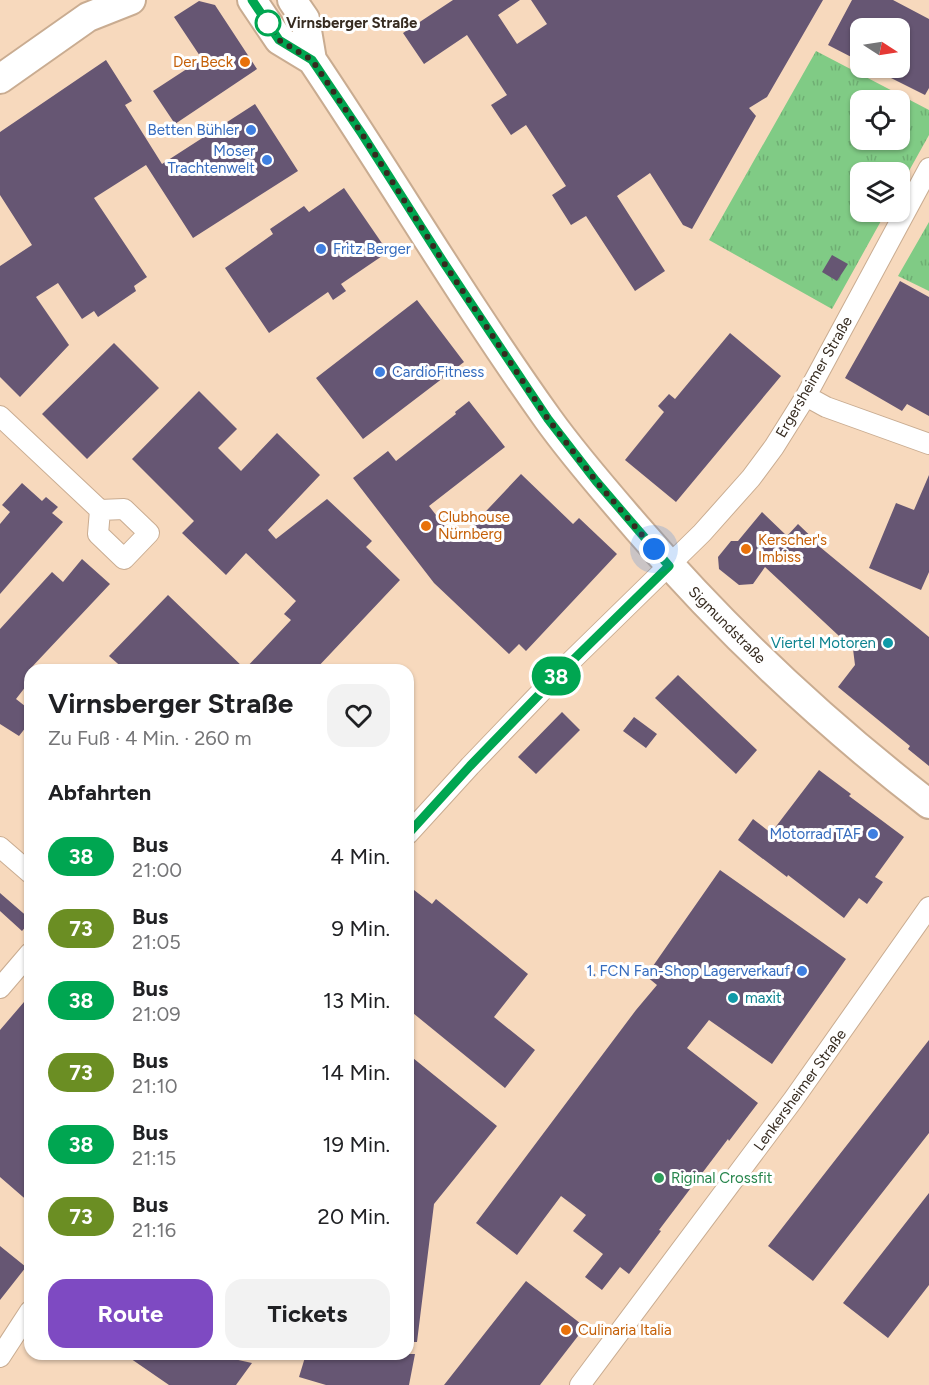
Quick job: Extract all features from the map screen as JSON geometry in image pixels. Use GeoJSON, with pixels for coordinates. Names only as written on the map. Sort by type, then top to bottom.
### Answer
{"type":"FeatureCollection","features":[{"type":"Feature","properties":{"kind":"main road"},"geometry":{"type":"LineString","coordinates":[[0,79],[95,8],[131,0]]}},
{"type":"Feature","properties":{"kind":"main road","name":"Sigmundstraße"},"geometry":{"type":"LineString","coordinates":[[252,0],[279,40],[312,60]]}},
{"type":"Feature","properties":{"kind":"main road","name":"Sigmundstraße"},"geometry":{"type":"LineString","coordinates":[[292,0],[305,19],[312,60],[548,419],[596,481],[669,566],[794,691],[929,804]]}},
{"type":"Feature","properties":{"kind":"street","name":"Ergersheimer Straße"},"geometry":{"type":"LineString","coordinates":[[414,827],[557,676],[702,533],[751,478],[774,447],[806,396],[929,168]]}},
{"type":"Feature","properties":{"kind":"street"},"geometry":{"type":"LineString","coordinates":[[806,396],[826,407],[929,444]]}},
{"type":"Feature","properties":{"kind":"street"},"geometry":{"type":"LineString","coordinates":[[0,416],[100,510]]}},
{"type":"Feature","properties":{"kind":"street"},"geometry":{"type":"LineString","coordinates":[[0,847],[24,868]]}},
{"type":"Feature","properties":{"kind":"street","name":"Lenkersheimer Straße"},"geometry":{"type":"LineString","coordinates":[[580,1385],[786,1109],[929,907]]}},
{"type":"Feature","properties":{"kind":"street"},"geometry":{"type":"LineString","coordinates":[[0,988],[24,960]]}},
{"type":"Feature","properties":{"kind":"street"},"geometry":{"type":"LineString","coordinates":[[0,1357],[24,1320]]}},
{"type":"Feature","properties":{"kind":"green space"},"geometry":{"type":"Polygon","coordinates":[[[816,51],[850,69],[850,78],[868,78],[891,90],[850,90],[850,150],[910,150],[910,100],[929,110],[929,135],[910,169],[910,162],[850,162],[850,222],[880,222],[832,309],[709,240],[816,51]]]}},
{"type":"Feature","properties":{"kind":"green space"},"geometry":{"type":"Polygon","coordinates":[[[929,222],[929,291],[898,276],[929,222]]]}},
{"type":"Feature","properties":{"kind":"building"},"geometry":{"type":"Polygon","coordinates":[[[453,0],[520,0],[498,15],[517,44],[547,24],[531,0],[823,0],[767,97],[749,108],[756,116],[692,229],[683,225],[650,173],[617,196],[665,271],[635,291],[586,216],[571,225],[552,195],[566,186],[526,125],[511,135],[491,105],[507,95],[467,35],[424,64],[403,33],[453,0]]]}},
{"type":"Feature","properties":{"kind":"building"},"geometry":{"type":"Polygon","coordinates":[[[852,0],[893,0],[929,19],[929,88],[925,95],[891,78],[910,78],[910,18],[850,18],[850,56],[828,45],[852,0]]]}},
{"type":"Feature","properties":{"kind":"building"},"geometry":{"type":"Polygon","coordinates":[[[199,1],[215,5],[257,69],[175,124],[153,91],[202,59],[174,17],[199,1]]]}},
{"type":"Feature","properties":{"kind":"building"},"geometry":{"type":"Polygon","coordinates":[[[106,60],[132,101],[125,105],[162,164],[255,104],[298,171],[193,238],[146,165],[94,198],[147,277],[134,286],[136,291],[98,317],[94,311],[82,319],[58,283],[36,297],[69,345],[20,397],[0,377],[0,266],[32,245],[0,195],[0,132],[106,60]]]}},
{"type":"Feature","properties":{"kind":"building"},"geometry":{"type":"Polygon","coordinates":[[[344,188],[388,252],[341,284],[346,291],[333,300],[328,292],[269,333],[225,268],[273,234],[270,229],[304,206],[309,212],[344,188]]]}},
{"type":"Feature","properties":{"kind":"building"},"geometry":{"type":"Polygon","coordinates":[[[832,255],[848,264],[837,281],[822,272],[832,255]]]}},
{"type":"Feature","properties":{"kind":"building"},"geometry":{"type":"Polygon","coordinates":[[[900,281],[929,297],[929,416],[907,404],[902,411],[845,378],[900,281]]]}},
{"type":"Feature","properties":{"kind":"building"},"geometry":{"type":"Polygon","coordinates":[[[417,300],[464,362],[363,439],[316,378],[417,300]]]}},
{"type":"Feature","properties":{"kind":"building"},"geometry":{"type":"Polygon","coordinates":[[[730,333],[781,376],[676,502],[625,460],[664,412],[658,406],[669,394],[675,399],[730,333]]]}},
{"type":"Feature","properties":{"kind":"building"},"geometry":{"type":"Polygon","coordinates":[[[114,343],[159,388],[87,459],[42,414],[114,343]]]}},
{"type":"Feature","properties":{"kind":"building"},"geometry":{"type":"Polygon","coordinates":[[[199,391],[237,429],[218,448],[241,471],[277,433],[320,475],[268,530],[276,539],[327,499],[372,541],[366,547],[400,580],[321,664],[250,664],[291,620],[284,614],[296,601],[246,553],[226,575],[182,533],[194,521],[132,459],[199,391]]]}},
{"type":"Feature","properties":{"kind":"building"},"geometry":{"type":"Polygon","coordinates":[[[469,401],[505,447],[429,506],[457,542],[521,474],[573,524],[579,518],[617,554],[526,651],[519,644],[509,654],[434,583],[353,478],[388,451],[396,461],[469,401]]]}},
{"type":"Feature","properties":{"kind":"building"},"geometry":{"type":"Polygon","coordinates":[[[929,475],[929,572],[921,590],[869,568],[896,503],[914,510],[929,475]]]}},
{"type":"Feature","properties":{"kind":"building"},"geometry":{"type":"Polygon","coordinates":[[[22,483],[42,501],[46,497],[58,507],[52,513],[63,522],[0,594],[0,524],[10,512],[2,505],[22,483]]]}},
{"type":"Feature","properties":{"kind":"building","name":"Viertel Motoren"},"geometry":{"type":"Polygon","coordinates":[[[762,512],[787,536],[798,524],[820,547],[929,637],[929,766],[908,749],[910,746],[838,687],[855,665],[853,649],[765,567],[753,584],[739,585],[719,569],[718,557],[731,541],[738,541],[762,512]]]}},
{"type":"Feature","properties":{"kind":"building"},"geometry":{"type":"Polygon","coordinates":[[[82,559],[110,584],[35,664],[24,664],[24,689],[16,699],[24,705],[24,730],[19,736],[0,724],[0,629],[52,572],[63,582],[82,559]]]}},
{"type":"Feature","properties":{"kind":"building"},"geometry":{"type":"Polygon","coordinates":[[[168,595],[240,664],[118,664],[109,656],[168,595]]]}},
{"type":"Feature","properties":{"kind":"building"},"geometry":{"type":"Polygon","coordinates":[[[678,675],[757,750],[736,774],[655,698],[678,675]]]}},
{"type":"Feature","properties":{"kind":"building"},"geometry":{"type":"Polygon","coordinates":[[[562,712],[580,730],[536,774],[518,757],[562,712]]]}},
{"type":"Feature","properties":{"kind":"building"},"geometry":{"type":"Polygon","coordinates":[[[634,717],[657,734],[646,748],[623,731],[634,717]]]}},
{"type":"Feature","properties":{"kind":"building"},"geometry":{"type":"Polygon","coordinates":[[[819,770],[851,794],[849,796],[904,837],[875,877],[883,882],[867,904],[859,898],[844,918],[738,840],[753,819],[771,833],[819,770]]]}},
{"type":"Feature","properties":{"kind":"building"},"geometry":{"type":"Polygon","coordinates":[[[720,870],[846,959],[772,1064],[709,1020],[687,1048],[758,1103],[659,1230],[661,1231],[629,1274],[620,1267],[602,1290],[585,1277],[603,1254],[573,1231],[586,1215],[561,1196],[517,1255],[476,1223],[657,985],[646,976],[720,870]]]}},
{"type":"Feature","properties":{"kind":"building"},"geometry":{"type":"Polygon","coordinates":[[[414,890],[432,904],[436,899],[528,974],[494,1017],[535,1050],[505,1088],[414,1014],[414,890]]]}},
{"type":"Feature","properties":{"kind":"building"},"geometry":{"type":"Polygon","coordinates":[[[0,893],[24,914],[24,929],[22,931],[0,911],[0,893]]]}},
{"type":"Feature","properties":{"kind":"building"},"geometry":{"type":"Polygon","coordinates":[[[24,1002],[24,1198],[0,1177],[0,1030],[24,1002]]]}},
{"type":"Feature","properties":{"kind":"building"},"geometry":{"type":"Polygon","coordinates":[[[929,1040],[929,1133],[813,1281],[768,1246],[929,1040]]]}},
{"type":"Feature","properties":{"kind":"building"},"geometry":{"type":"Polygon","coordinates":[[[414,1059],[497,1126],[434,1204],[417,1342],[414,1342],[414,1059]]]}},
{"type":"Feature","properties":{"kind":"building"},"geometry":{"type":"Polygon","coordinates":[[[929,1193],[929,1285],[888,1338],[843,1303],[929,1193]]]}},
{"type":"Feature","properties":{"kind":"building"},"geometry":{"type":"Polygon","coordinates":[[[0,1246],[24,1265],[24,1270],[0,1300],[0,1246]]]}},
{"type":"Feature","properties":{"kind":"building"},"geometry":{"type":"Polygon","coordinates":[[[526,1281],[585,1327],[540,1385],[444,1385],[526,1281]]]}},
{"type":"Feature","properties":{"kind":"building"},"geometry":{"type":"Polygon","coordinates":[[[133,1360],[238,1360],[252,1363],[236,1385],[169,1385],[133,1360]]]}},
{"type":"Feature","properties":{"kind":"building"},"geometry":{"type":"Polygon","coordinates":[[[304,1360],[414,1360],[409,1385],[326,1385],[299,1377],[304,1360]]]}},
{"type":"Feature","properties":{"kind":"bus line","name":"38"},"geometry":{"type":"LineString","coordinates":[[252,0],[279,40],[312,60],[548,419],[576,457],[669,566],[565,668],[414,827]]}},
{"type":"Feature","properties":{"kind":"place","name":"Virnsberger Straße"},"geometry":{"type":"Point","coordinates":[268,23]}},
{"type":"Feature","properties":{"kind":"place","name":"Der Beck"},"geometry":{"type":"Point","coordinates":[245,62]}},
{"type":"Feature","properties":{"kind":"place","name":"Betten Bühler"},"geometry":{"type":"Point","coordinates":[251,130]}},
{"type":"Feature","properties":{"kind":"place","name":"Moser Trachtenwelt"},"geometry":{"type":"Point","coordinates":[267,160]}},
{"type":"Feature","properties":{"kind":"place","name":"Fritz Berger"},"geometry":{"type":"Point","coordinates":[321,249]}},
{"type":"Feature","properties":{"kind":"place","name":"CardioFitness"},"geometry":{"type":"Point","coordinates":[380,372]}},
{"type":"Feature","properties":{"kind":"place","name":"Clubhouse Nürnberg"},"geometry":{"type":"Point","coordinates":[426,526]}},
{"type":"Feature","properties":{"kind":"place","name":"Kerscher's Imbiss"},"geometry":{"type":"Point","coordinates":[746,549]}},
{"type":"Feature","properties":{"kind":"place","name":"Viertel Motoren"},"geometry":{"type":"Point","coordinates":[888,643]}},
{"type":"Feature","properties":{"kind":"place","name":"Motorrad TAF"},"geometry":{"type":"Point","coordinates":[873,834]}},
{"type":"Feature","properties":{"kind":"place","name":"1. FCN Fan-Shop Lagerverkauf"},"geometry":{"type":"Point","coordinates":[802,971]}},
{"type":"Feature","properties":{"kind":"place","name":"maxit"},"geometry":{"type":"Point","coordinates":[733,998]}},
{"type":"Feature","properties":{"kind":"place","name":"Riginal Crossfit"},"geometry":{"type":"Point","coordinates":[659,1178]}},
{"type":"Feature","properties":{"kind":"place","name":"Culinaria Italia"},"geometry":{"type":"Point","coordinates":[566,1330]}},
{"type":"Feature","properties":{"kind":"route"},"geometry":{"type":"LineString","coordinates":[[268,23],[279,40],[312,60],[548,419],[576,457],[654,549]]}}]}
